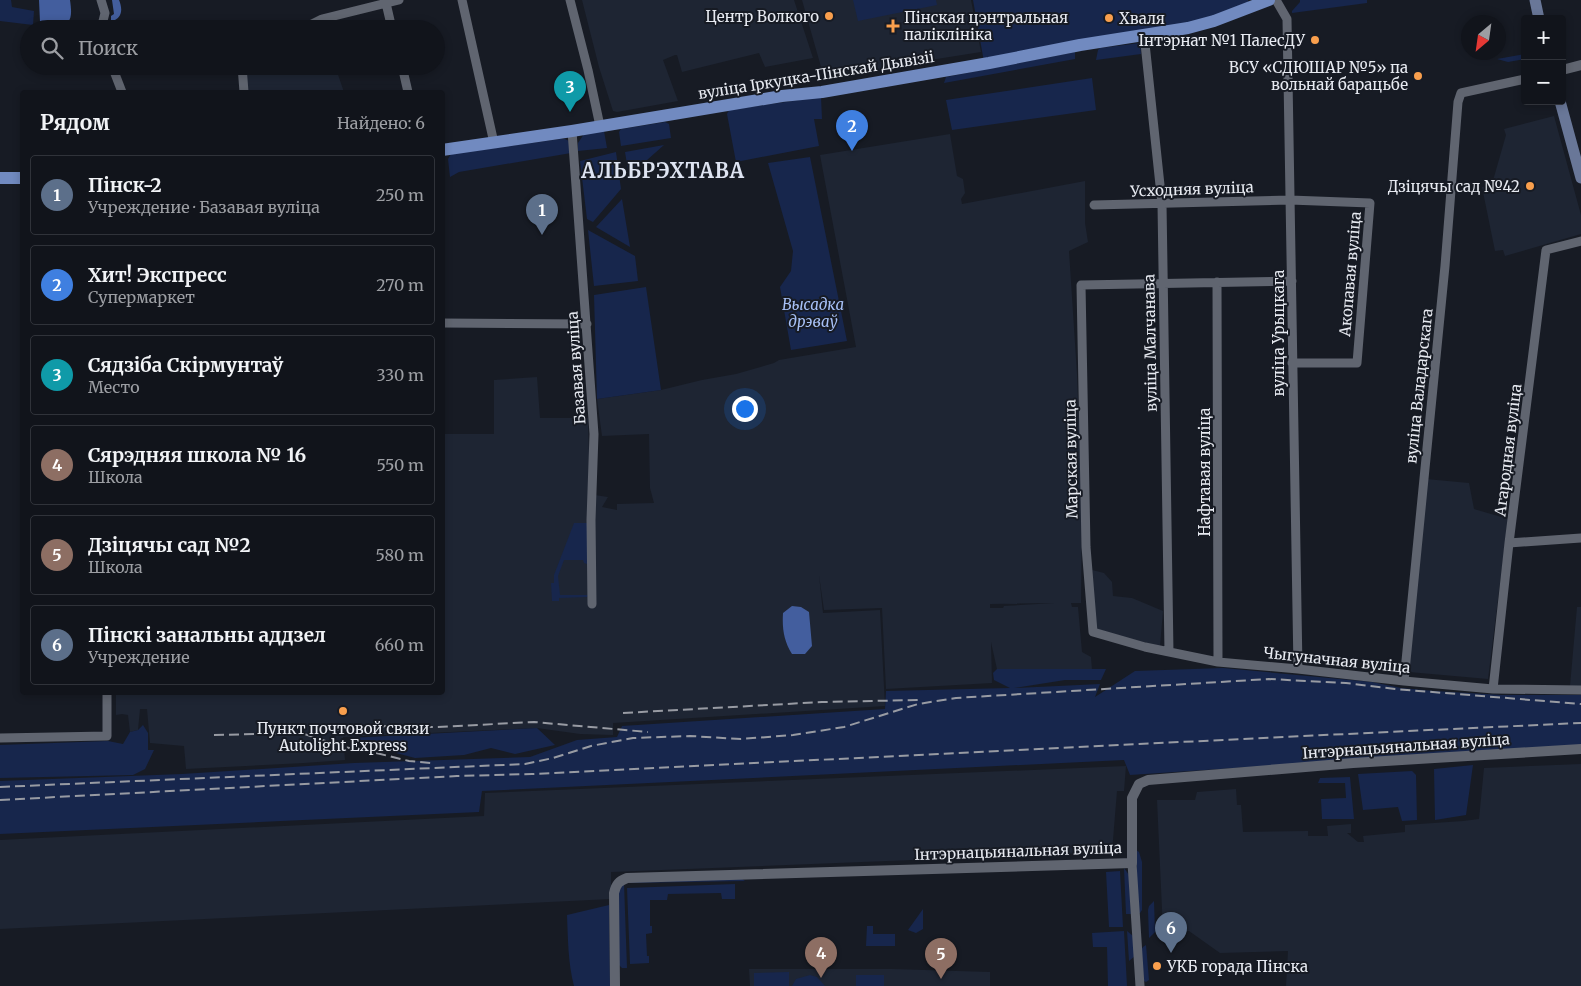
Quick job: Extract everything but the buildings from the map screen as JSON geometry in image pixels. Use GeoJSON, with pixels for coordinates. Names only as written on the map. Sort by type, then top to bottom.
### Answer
{"type":"FeatureCollection","features":[{"type":"Feature","properties":{"kind":"main road","name":"вуліца Іркуцка-Пінскай Дывізіі"},"geometry":{"type":"LineString","coordinates":[[445,150],[572,131],[746,101],[822,92],[1144,34],[1200,26],[1269,0]]}},
{"type":"Feature","properties":{"kind":"main road"},"geometry":{"type":"LineString","coordinates":[[1535,0],[1538,15]]}},
{"type":"Feature","properties":{"kind":"main road"},"geometry":{"type":"LineString","coordinates":[[1561,105],[1581,178]]}},
{"type":"Feature","properties":{"kind":"main road"},"geometry":{"type":"LineString","coordinates":[[0,178],[20,178]]}},
{"type":"Feature","properties":{"kind":"street"},"geometry":{"type":"LineString","coordinates":[[102,0],[105,13],[104,20]]}},
{"type":"Feature","properties":{"kind":"street"},"geometry":{"type":"LineString","coordinates":[[320,20],[399,0]]}},
{"type":"Feature","properties":{"kind":"street"},"geometry":{"type":"LineString","coordinates":[[462,0],[494,143]]}},
{"type":"Feature","properties":{"kind":"street"},"geometry":{"type":"LineString","coordinates":[[570,0],[600,126]]}},
{"type":"Feature","properties":{"kind":"street","name":"вуліца Урыцкага"},"geometry":{"type":"LineString","coordinates":[[1269,0],[1286,19],[1298,669]]}},
{"type":"Feature","properties":{"kind":"street"},"geometry":{"type":"LineString","coordinates":[[386,3],[390,20]]}},
{"type":"Feature","properties":{"kind":"street","name":"вуліца Малчанава"},"geometry":{"type":"LineString","coordinates":[[1144,34],[1162,204],[1169,652]]}},
{"type":"Feature","properties":{"kind":"street"},"geometry":{"type":"LineString","coordinates":[[1566,69],[1581,65]]}},
{"type":"Feature","properties":{"kind":"street"},"geometry":{"type":"LineString","coordinates":[[115,75],[121,90]]}},
{"type":"Feature","properties":{"kind":"street"},"geometry":{"type":"LineString","coordinates":[[243,75],[244,90]]}},
{"type":"Feature","properties":{"kind":"street"},"geometry":{"type":"LineString","coordinates":[[404,75],[408,90]]}},
{"type":"Feature","properties":{"kind":"street","name":"вуліца Валадарскага"},"geometry":{"type":"LineString","coordinates":[[1404,681],[1445,266],[1458,102],[1461,93],[1521,80]]}},
{"type":"Feature","properties":{"kind":"street","name":"Базавая вуліца"},"geometry":{"type":"LineString","coordinates":[[572,131],[594,434],[591,520],[592,604]]}},
{"type":"Feature","properties":{"kind":"street","name":"Усходняя вуліца"},"geometry":{"type":"LineString","coordinates":[[1094,205],[1290,200]]}},
{"type":"Feature","properties":{"kind":"street","name":"Акопавая вуліца"},"geometry":{"type":"LineString","coordinates":[[1290,200],[1370,203],[1357,363],[1292,363]]}},
{"type":"Feature","properties":{"kind":"street","name":"Агародная вуліца"},"geometry":{"type":"LineString","coordinates":[[1494,688],[1509,543],[1546,250],[1581,241]]}},
{"type":"Feature","properties":{"kind":"street"},"geometry":{"type":"LineString","coordinates":[[1162,283],[1292,281]]}},
{"type":"Feature","properties":{"kind":"street","name":"Нафтавая вуліца"},"geometry":{"type":"LineString","coordinates":[[1217,282],[1218,662]]}},
{"type":"Feature","properties":{"kind":"street","name":"Марская вуліца"},"geometry":{"type":"LineString","coordinates":[[1093,632],[1086,547],[1081,285],[1162,283]]}},
{"type":"Feature","properties":{"kind":"street"},"geometry":{"type":"LineString","coordinates":[[445,323],[587,324]]}},
{"type":"Feature","properties":{"kind":"street"},"geometry":{"type":"LineString","coordinates":[[1509,543],[1581,538]]}},
{"type":"Feature","properties":{"kind":"street","name":"Чыгуначная вуліца"},"geometry":{"type":"LineString","coordinates":[[1093,632],[1169,652],[1218,662],[1494,688],[1581,690]]}},
{"type":"Feature","properties":{"kind":"street"},"geometry":{"type":"LineString","coordinates":[[0,738],[107,736],[107,695]]}},
{"type":"Feature","properties":{"kind":"street","name":"Інтэрнацыянальная вуліца"},"geometry":{"type":"LineString","coordinates":[[614,986],[614,893],[620,881],[628,878],[1132,863],[1132,798],[1139,784],[1148,780],[1353,763],[1581,749]]}},
{"type":"Feature","properties":{"kind":"street"},"geometry":{"type":"LineString","coordinates":[[1132,863],[1140,986]]}},
{"type":"Feature","properties":{"kind":"shaded area"},"geometry":{"type":"Polygon","coordinates":[[[39,0],[70,0],[71,14],[69,20],[40,20],[39,0]]]}},
{"type":"Feature","properties":{"kind":"shaded area"},"geometry":{"type":"Polygon","coordinates":[[[112,0],[119,0],[121,6],[121,14],[115,20],[111,20],[111,16],[114,14],[112,0]]]}},
{"type":"Feature","properties":{"kind":"shaded area"},"geometry":{"type":"Polygon","coordinates":[[[582,0],[794,0],[813,58],[765,67],[759,53],[682,72],[677,55],[675,55],[663,60],[678,101],[617,112],[613,111],[599,67],[582,0]]]}},
{"type":"Feature","properties":{"kind":"shaded area","name":"Пінская цэнтральная паліклініка"},"geometry":{"type":"Polygon","coordinates":[[[802,0],[971,0],[981,52],[924,61],[825,81],[802,0]]]}},
{"type":"Feature","properties":{"kind":"shaded area"},"geometry":{"type":"Polygon","coordinates":[[[245,75],[338,75],[343,90],[248,90],[245,75]]]}},
{"type":"Feature","properties":{"kind":"shaded area","name":"Дзіцячы сад №42"},"geometry":{"type":"Polygon","coordinates":[[[1554,116],[1581,215],[1581,234],[1505,256],[1503,250],[1495,251],[1482,187],[1492,184],[1506,135],[1504,129],[1554,116]]]}},
{"type":"Feature","properties":{"kind":"shaded area"},"geometry":{"type":"Polygon","coordinates":[[[950,134],[957,176],[963,179],[965,193],[961,199],[962,204],[1085,181],[1085,223],[1088,242],[1069,251],[1077,374],[1082,506],[1081,603],[1071,603],[1072,607],[1078,607],[1082,652],[1091,657],[1092,670],[997,669],[991,642],[992,683],[886,689],[882,608],[824,610],[819,575],[823,613],[880,610],[885,706],[613,723],[613,735],[580,734],[537,728],[343,737],[345,760],[186,769],[184,746],[150,743],[147,709],[140,709],[138,730],[130,732],[128,715],[116,715],[116,695],[445,695],[445,434],[494,434],[494,380],[537,377],[540,418],[588,418],[590,491],[588,494],[608,497],[602,507],[617,510],[617,504],[654,503],[650,488],[649,434],[602,436],[597,399],[661,390],[736,374],[779,360],[856,347],[820,155],[950,134]],[[1055,603],[990,604],[990,608],[1003,608],[1004,606],[1055,603]]]}},
{"type":"Feature","properties":{"kind":"shaded area"},"geometry":{"type":"Polygon","coordinates":[[[1426,479],[1469,483],[1474,509],[1508,519],[1488,679],[1409,672],[1426,479]]]}},
{"type":"Feature","properties":{"kind":"shaded area"},"geometry":{"type":"Polygon","coordinates":[[[1092,570],[1104,573],[1112,582],[1113,596],[1132,598],[1163,611],[1160,646],[1096,631],[1092,570]]]}},
{"type":"Feature","properties":{"kind":"shaded area"},"geometry":{"type":"Polygon","coordinates":[[[792,606],[801,607],[809,612],[812,646],[805,654],[792,654],[785,640],[783,613],[792,606]]]}},
{"type":"Feature","properties":{"kind":"shaded area"},"geometry":{"type":"Polygon","coordinates":[[[1577,607],[1581,607],[1581,686],[1570,686],[1577,607]]]}},
{"type":"Feature","properties":{"kind":"shaded area"},"geometry":{"type":"Polygon","coordinates":[[[1581,764],[1581,986],[1286,986],[1288,951],[1220,953],[1189,931],[1163,931],[1157,800],[1195,800],[1197,792],[1236,789],[1237,805],[1241,805],[1243,832],[1308,831],[1308,836],[1328,836],[1327,826],[1351,824],[1351,833],[1347,833],[1358,842],[1364,842],[1363,836],[1405,832],[1405,825],[1479,819],[1484,768],[1581,764]]]}},
{"type":"Feature","properties":{"kind":"shaded area"},"geometry":{"type":"Polygon","coordinates":[[[1126,766],[1124,791],[1117,791],[1112,852],[611,872],[611,899],[0,929],[0,840],[484,816],[485,793],[1126,766]]]}},
{"type":"Feature","properties":{"kind":"shaded area"},"geometry":{"type":"Polygon","coordinates":[[[749,969],[892,969],[990,972],[990,986],[750,986],[749,969]]]}},
{"type":"Feature","properties":{"kind":"green space"},"geometry":{"type":"Polygon","coordinates":[[[0,0],[11,0],[12,7],[34,11],[33,20],[20,20],[20,23],[0,21],[0,0]]]}},
{"type":"Feature","properties":{"kind":"green space"},"geometry":{"type":"Polygon","coordinates":[[[853,0],[936,0],[937,5],[858,21],[853,0]]]}},
{"type":"Feature","properties":{"kind":"green space"},"geometry":{"type":"Polygon","coordinates":[[[973,0],[1248,0],[1249,5],[1212,19],[984,62],[973,0]]]}},
{"type":"Feature","properties":{"kind":"green space"},"geometry":{"type":"Polygon","coordinates":[[[1300,0],[1367,0],[1367,3],[1292,13],[1300,0]]]}},
{"type":"Feature","properties":{"kind":"green space"},"geometry":{"type":"Polygon","coordinates":[[[1140,43],[1141,54],[1096,60],[1100,48],[1140,43]]]}},
{"type":"Feature","properties":{"kind":"green space"},"geometry":{"type":"Polygon","coordinates":[[[1075,52],[1075,59],[944,83],[946,77],[1075,52]]]}},
{"type":"Feature","properties":{"kind":"green space"},"geometry":{"type":"Polygon","coordinates":[[[1521,55],[1521,60],[1508,62],[1501,60],[1506,60],[1506,57],[1521,55]]]}},
{"type":"Feature","properties":{"kind":"green space"},"geometry":{"type":"Polygon","coordinates":[[[1092,78],[1096,110],[952,130],[946,100],[1092,78]]]}},
{"type":"Feature","properties":{"kind":"green space"},"geometry":{"type":"Polygon","coordinates":[[[821,97],[822,119],[814,119],[819,146],[736,162],[727,114],[729,110],[821,97]]]}},
{"type":"Feature","properties":{"kind":"green space"},"geometry":{"type":"Polygon","coordinates":[[[665,122],[669,124],[671,138],[621,146],[619,132],[621,129],[665,122]]]}},
{"type":"Feature","properties":{"kind":"green space"},"geometry":{"type":"Polygon","coordinates":[[[604,131],[607,148],[578,151],[578,143],[584,134],[604,131]]]}},
{"type":"Feature","properties":{"kind":"green space"},"geometry":{"type":"Polygon","coordinates":[[[560,139],[569,141],[571,153],[459,172],[450,177],[448,159],[451,154],[560,139]]]}},
{"type":"Feature","properties":{"kind":"green space"},"geometry":{"type":"Polygon","coordinates":[[[664,145],[629,176],[625,152],[664,145]]]}},
{"type":"Feature","properties":{"kind":"green space"},"geometry":{"type":"Polygon","coordinates":[[[616,152],[621,189],[593,222],[587,219],[580,161],[616,152]]]}},
{"type":"Feature","properties":{"kind":"green space","name":"Высадка дрэваў"},"geometry":{"type":"Polygon","coordinates":[[[810,157],[847,341],[791,350],[780,287],[791,271],[793,251],[768,163],[810,157]]]}},
{"type":"Feature","properties":{"kind":"green space"},"geometry":{"type":"Polygon","coordinates":[[[622,199],[630,247],[596,227],[622,199]]]}},
{"type":"Feature","properties":{"kind":"green space"},"geometry":{"type":"Polygon","coordinates":[[[588,230],[635,256],[638,281],[594,286],[588,230]]]}},
{"type":"Feature","properties":{"kind":"green space"},"geometry":{"type":"Polygon","coordinates":[[[646,287],[661,390],[597,399],[594,295],[646,287]]]}},
{"type":"Feature","properties":{"kind":"green space"},"geometry":{"type":"Polygon","coordinates":[[[574,523],[588,523],[587,564],[583,560],[564,560],[558,576],[560,595],[588,595],[587,597],[559,598],[559,601],[552,601],[551,583],[554,583],[554,575],[574,523]]]}},
{"type":"Feature","properties":{"kind":"green space"},"geometry":{"type":"Polygon","coordinates":[[[1223,668],[1372,682],[1401,688],[1435,691],[1502,695],[1581,695],[1581,745],[1130,775],[1124,760],[482,791],[479,812],[0,834],[0,781],[182,774],[354,763],[530,757],[577,740],[617,737],[622,726],[885,709],[886,691],[1010,688],[994,680],[993,673],[997,669],[1106,669],[1101,680],[1065,680],[1014,688],[1100,684],[1095,697],[1135,671],[1223,668]]]}},
{"type":"Feature","properties":{"kind":"green space"},"geometry":{"type":"Polygon","coordinates":[[[143,725],[148,733],[148,750],[154,750],[145,769],[133,775],[0,778],[0,745],[108,741],[123,744],[130,732],[138,730],[143,725]]]}},
{"type":"Feature","properties":{"kind":"green space"},"geometry":{"type":"Polygon","coordinates":[[[537,728],[555,745],[515,754],[491,748],[464,755],[415,758],[351,741],[349,738],[537,728]]]}},
{"type":"Feature","properties":{"kind":"green space"},"geometry":{"type":"Polygon","coordinates":[[[1473,765],[1466,815],[1435,820],[1434,769],[1473,765]]]}},
{"type":"Feature","properties":{"kind":"green space"},"geometry":{"type":"Polygon","coordinates":[[[1412,771],[1416,775],[1417,820],[1402,821],[1398,807],[1363,810],[1358,774],[1412,771]]]}},
{"type":"Feature","properties":{"kind":"green space"},"geometry":{"type":"Polygon","coordinates":[[[1350,777],[1354,819],[1322,819],[1321,799],[1346,798],[1345,783],[1318,783],[1320,778],[1350,777]]]}},
{"type":"Feature","properties":{"kind":"green space"},"geometry":{"type":"Polygon","coordinates":[[[1136,850],[1139,852],[1142,862],[1142,910],[1140,913],[1138,913],[1136,850]]]}},
{"type":"Feature","properties":{"kind":"green space"},"geometry":{"type":"Polygon","coordinates":[[[1124,868],[1129,875],[1131,914],[1126,914],[1124,868]]]}},
{"type":"Feature","properties":{"kind":"green space"},"geometry":{"type":"Polygon","coordinates":[[[1120,871],[1123,927],[1109,927],[1106,872],[1120,871]]]}},
{"type":"Feature","properties":{"kind":"green space"},"geometry":{"type":"Polygon","coordinates":[[[742,879],[745,881],[629,883],[631,882],[742,879]]]}},
{"type":"Feature","properties":{"kind":"green space"},"geometry":{"type":"Polygon","coordinates":[[[624,883],[627,968],[622,968],[618,964],[617,892],[624,883]]]}},
{"type":"Feature","properties":{"kind":"green space"},"geometry":{"type":"Polygon","coordinates":[[[735,884],[735,899],[722,899],[721,893],[668,894],[667,900],[650,900],[650,926],[652,926],[652,933],[646,934],[649,963],[630,964],[627,888],[735,884]]]}},
{"type":"Feature","properties":{"kind":"green space"},"geometry":{"type":"Polygon","coordinates":[[[1154,901],[1155,932],[1149,938],[1148,910],[1154,901]]]}},
{"type":"Feature","properties":{"kind":"green space"},"geometry":{"type":"Polygon","coordinates":[[[609,905],[610,986],[574,986],[569,960],[567,915],[609,905]]]}},
{"type":"Feature","properties":{"kind":"green space"},"geometry":{"type":"Polygon","coordinates":[[[923,909],[923,929],[916,933],[908,930],[923,909]]]}},
{"type":"Feature","properties":{"kind":"green space"},"geometry":{"type":"Polygon","coordinates":[[[867,926],[873,926],[873,934],[895,934],[895,946],[866,946],[867,926]]]}},
{"type":"Feature","properties":{"kind":"green space"},"geometry":{"type":"Polygon","coordinates":[[[1124,931],[1127,986],[1108,986],[1107,947],[1093,947],[1092,933],[1124,931]]]}},
{"type":"Feature","properties":{"kind":"green space"},"geometry":{"type":"Polygon","coordinates":[[[1127,931],[1133,936],[1135,956],[1129,961],[1127,931]]]}},
{"type":"Feature","properties":{"kind":"green space"},"geometry":{"type":"Polygon","coordinates":[[[1146,945],[1149,980],[1146,982],[1144,981],[1140,951],[1146,945]]]}},
{"type":"Feature","properties":{"kind":"green space"},"geometry":{"type":"Polygon","coordinates":[[[789,972],[789,986],[754,986],[754,973],[789,972]]]}},
{"type":"Feature","properties":{"kind":"green space"},"geometry":{"type":"Polygon","coordinates":[[[810,975],[817,977],[825,986],[792,986],[796,979],[810,975]]]}},
{"type":"Feature","properties":{"kind":"green space"},"geometry":{"type":"Polygon","coordinates":[[[856,975],[884,975],[884,986],[856,986],[856,975]]]}},
{"type":"Feature","properties":{"kind":"railway"},"geometry":{"type":"LineString","coordinates":[[0,787],[525,764],[553,758],[591,746],[633,738],[690,736],[741,739],[793,735],[844,727],[918,704],[956,698],[1269,679],[1346,683],[1395,689],[1581,704]]}},
{"type":"Feature","properties":{"kind":"railway"},"geometry":{"type":"LineString","coordinates":[[623,713],[822,702],[919,700]]}},
{"type":"Feature","properties":{"kind":"railway"},"geometry":{"type":"LineString","coordinates":[[333,730],[387,726],[437,727],[534,722],[648,732]]}},
{"type":"Feature","properties":{"kind":"railway"},"geometry":{"type":"LineString","coordinates":[[0,800],[457,776],[532,774],[1581,723]]}},
{"type":"Feature","properties":{"kind":"railway"},"geometry":{"type":"LineString","coordinates":[[214,735],[301,733],[344,747],[409,761],[431,763]]}},
{"type":"Feature","properties":{"kind":"place","name":"Центр Волкого"},"geometry":{"type":"Point","coordinates":[829,16]}},
{"type":"Feature","properties":{"kind":"place","name":"Хваля"},"geometry":{"type":"Point","coordinates":[1109,18]}},
{"type":"Feature","properties":{"kind":"place","name":"Пінская цэнтральная паліклініка"},"geometry":{"type":"Point","coordinates":[893,26]}},
{"type":"Feature","properties":{"kind":"place","name":"Інтэрнат №1 ПалесДУ"},"geometry":{"type":"Point","coordinates":[1315,40]}},
{"type":"Feature","properties":{"kind":"place","name":"ВСУ «СДЮШАР №5» па вольнай барацьбе"},"geometry":{"type":"Point","coordinates":[1418,76]}},
{"type":"Feature","properties":{"kind":"place","name":"Сядзіба Скірмунтаў"},"geometry":{"type":"Point","coordinates":[570,112]}},
{"type":"Feature","properties":{"kind":"place","name":"Хит! Экспресс"},"geometry":{"type":"Point","coordinates":[852,151]}},
{"type":"Feature","properties":{"kind":"place","name":"Дзіцячы сад №42"},"geometry":{"type":"Point","coordinates":[1530,186]}},
{"type":"Feature","properties":{"kind":"place","name":"Пінск-2"},"geometry":{"type":"Point","coordinates":[542,235]}},
{"type":"Feature","properties":{"kind":"place","name":"Пункт почтовой связи Autolight Express"},"geometry":{"type":"Point","coordinates":[343,711]}},
{"type":"Feature","properties":{"kind":"place","name":"Пінскі занальны аддзел"},"geometry":{"type":"Point","coordinates":[1171,953]}},
{"type":"Feature","properties":{"kind":"place","name":"УКБ горада Пінска"},"geometry":{"type":"Point","coordinates":[1157,966]}},
{"type":"Feature","properties":{"kind":"place","name":"Сярэдняя школа № 16"},"geometry":{"type":"Point","coordinates":[821,978]}},
{"type":"Feature","properties":{"kind":"place","name":"Дзіцячы сад №2"},"geometry":{"type":"Point","coordinates":[941,979]}},
{"type":"Feature","properties":{"kind":"district","name":"АЛЬБРЭХТАВА"},"geometry":{"type":"Point","coordinates":[663,170]}}]}
